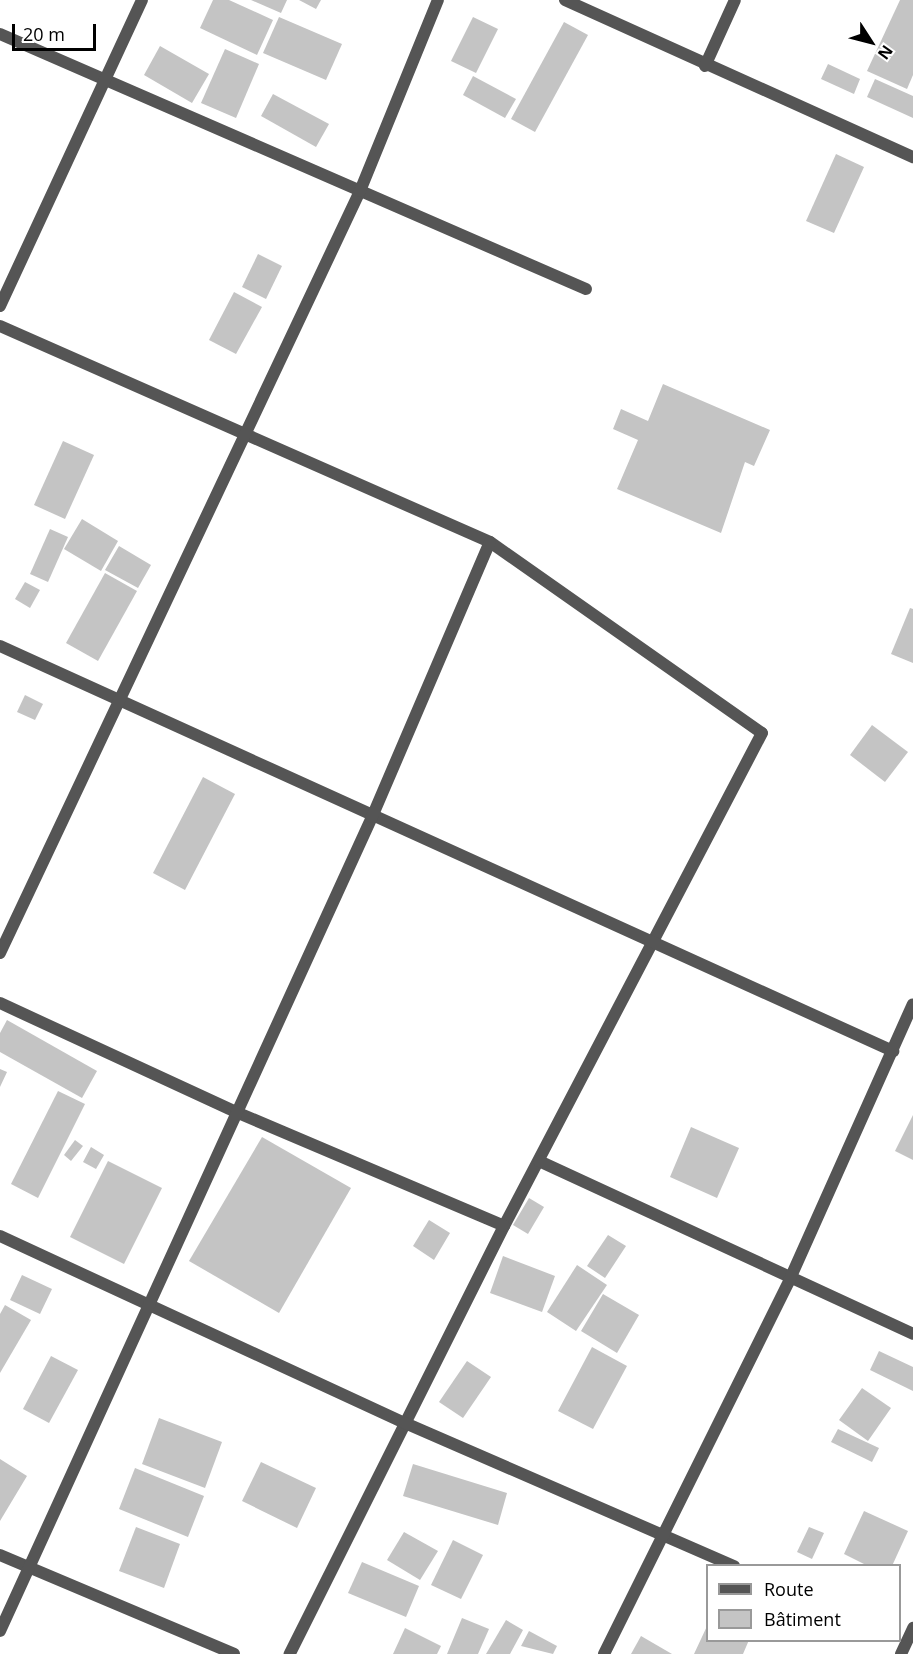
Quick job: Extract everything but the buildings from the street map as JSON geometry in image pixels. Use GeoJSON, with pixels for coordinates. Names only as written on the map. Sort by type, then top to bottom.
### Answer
{"type":"FeatureCollection","features":[{"type":"Feature","properties":{"kind":"street"},"geometry":{"type":"LineString","coordinates":[[0,306],[142,0]]}},
{"type":"Feature","properties":{"kind":"street"},"geometry":{"type":"LineString","coordinates":[[0,953],[360,191],[438,0]]}},
{"type":"Feature","properties":{"kind":"street"},"geometry":{"type":"LineString","coordinates":[[565,0],[705,66],[913,157]]}},
{"type":"Feature","properties":{"kind":"street"},"geometry":{"type":"LineString","coordinates":[[705,66],[735,0]]}},
{"type":"Feature","properties":{"kind":"street"},"geometry":{"type":"LineString","coordinates":[[0,34],[586,290]]}},
{"type":"Feature","properties":{"kind":"street"},"geometry":{"type":"LineString","coordinates":[[0,326],[490,542],[762,733],[504,1226],[290,1654]]}},
{"type":"Feature","properties":{"kind":"street"},"geometry":{"type":"LineString","coordinates":[[0,1631],[372,817],[490,542]]}},
{"type":"Feature","properties":{"kind":"street"},"geometry":{"type":"LineString","coordinates":[[0,646],[119,704],[893,1051]]}},
{"type":"Feature","properties":{"kind":"street"},"geometry":{"type":"LineString","coordinates":[[0,1003],[236,1112],[504,1226]]}},
{"type":"Feature","properties":{"kind":"street"},"geometry":{"type":"LineString","coordinates":[[604,1654],[666,1535],[789,1281],[893,1051],[909,1025],[913,1004]]}},
{"type":"Feature","properties":{"kind":"street"},"geometry":{"type":"LineString","coordinates":[[538,1161],[789,1281],[913,1334]]}},
{"type":"Feature","properties":{"kind":"street"},"geometry":{"type":"LineString","coordinates":[[0,1236],[405,1423],[730,1564]]}},
{"type":"Feature","properties":{"kind":"street"},"geometry":{"type":"LineString","coordinates":[[0,1555],[234,1654]]}},
{"type":"Feature","properties":{"kind":"street"},"geometry":{"type":"LineString","coordinates":[[901,1654],[913,1628]]}}]}
